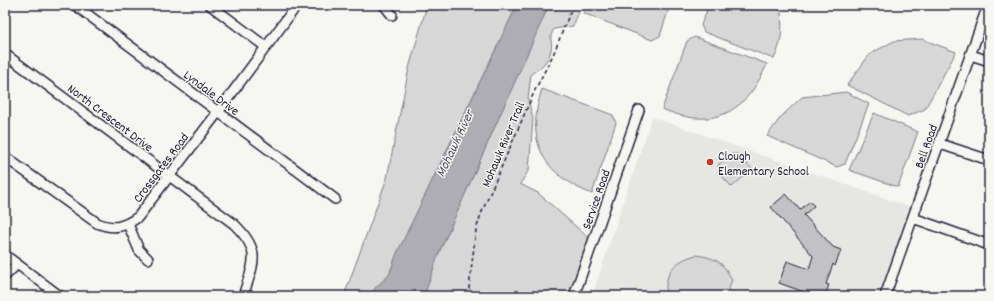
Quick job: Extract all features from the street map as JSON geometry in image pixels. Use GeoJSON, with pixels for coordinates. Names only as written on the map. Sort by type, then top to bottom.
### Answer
{"type":"FeatureCollection","features":[{"type":"Feature","properties":{"kind":"street","name":"Lyndale Drive"},"geometry":{"type":"LineString","coordinates":[[75,5],[335,198]]}},
{"type":"Feature","properties":{"kind":"street"},"geometry":{"type":"LineString","coordinates":[[210,5],[266,48]]}},
{"type":"Feature","properties":{"kind":"street","name":"Crossgates Road"},"geometry":{"type":"LineString","coordinates":[[128,224],[138,217],[266,48],[296,5]]}},
{"type":"Feature","properties":{"kind":"street"},"geometry":{"type":"LineString","coordinates":[[384,5],[392,15]]}},
{"type":"Feature","properties":{"kind":"street","name":"Bell Road"},"geometry":{"type":"LineString","coordinates":[[885,296],[988,5]]}},
{"type":"Feature","properties":{"kind":"street","name":"North Crescent Drive"},"geometry":{"type":"LineString","coordinates":[[5,54],[234,224],[246,236],[251,246],[254,258],[243,296]]}},
{"type":"Feature","properties":{"kind":"street"},"geometry":{"type":"LineString","coordinates":[[971,55],[989,61]]}},
{"type":"Feature","properties":{"kind":"street","name":"Service Road"},"geometry":{"type":"LineString","coordinates":[[574,296],[639,110]]}},
{"type":"Feature","properties":{"kind":"street"},"geometry":{"type":"LineString","coordinates":[[940,144],[989,160]]}},
{"type":"Feature","properties":{"kind":"street"},"geometry":{"type":"LineString","coordinates":[[5,157],[97,223],[109,228],[119,228],[128,224],[139,250],[148,259]]}},
{"type":"Feature","properties":{"kind":"street"},"geometry":{"type":"LineString","coordinates":[[913,218],[989,245]]}},
{"type":"Feature","properties":{"kind":"street"},"geometry":{"type":"LineString","coordinates":[[5,255],[60,296]]}},
{"type":"Feature","properties":{"kind":"street"},"geometry":{"type":"LineString","coordinates":[[5,276],[17,264]]}},
{"type":"Feature","properties":{"kind":"path","name":"Mohawk River Trail"},"geometry":{"type":"LineString","coordinates":[[468,296],[476,230],[481,214],[535,90],[553,54],[573,5]]}},
{"type":"Feature","properties":{"kind":"shaded area"},"geometry":{"type":"Polygon","coordinates":[[[427,5],[582,5],[573,26],[554,29],[551,35],[551,47],[548,58],[541,67],[531,74],[528,99],[533,119],[529,170],[520,184],[538,193],[591,240],[570,296],[344,296],[387,178],[409,68],[427,5]]]}},
{"type":"Feature","properties":{"kind":"shaded area"},"geometry":{"type":"Polygon","coordinates":[[[587,5],[670,5],[660,36],[652,40],[583,13],[587,5]]]}},
{"type":"Feature","properties":{"kind":"shaded area"},"geometry":{"type":"Polygon","coordinates":[[[709,5],[780,5],[782,33],[774,59],[704,32],[701,25],[709,5]]]}},
{"type":"Feature","properties":{"kind":"shaded area"},"geometry":{"type":"Polygon","coordinates":[[[695,37],[767,64],[748,96],[725,114],[696,118],[662,109],[687,41],[695,37]]]}},
{"type":"Feature","properties":{"kind":"shaded area"},"geometry":{"type":"Polygon","coordinates":[[[922,39],[956,52],[925,109],[908,116],[847,85],[870,54],[894,41],[922,39]]]}},
{"type":"Feature","properties":{"kind":"shaded area"},"geometry":{"type":"Polygon","coordinates":[[[542,89],[613,115],[616,123],[592,194],[575,186],[561,176],[550,166],[542,154],[537,140],[536,125],[537,108],[542,89]]]}},
{"type":"Feature","properties":{"kind":"shaded area"},"geometry":{"type":"Polygon","coordinates":[[[846,92],[869,104],[845,164],[837,167],[767,136],[781,117],[802,97],[846,92]]]}},
{"type":"Feature","properties":{"kind":"shaded area"},"geometry":{"type":"Polygon","coordinates":[[[874,113],[918,132],[898,187],[849,170],[874,113]]]}},
{"type":"Feature","properties":{"kind":"shaded area","name":"Clough Elementary School"},"geometry":{"type":"Polygon","coordinates":[[[652,117],[913,208],[880,296],[592,296],[652,117]]]}},
{"type":"Feature","properties":{"kind":"shaded area"},"geometry":{"type":"Polygon","coordinates":[[[731,154],[738,154],[752,169],[732,187],[718,172],[719,164],[731,154]]]}},
{"type":"Feature","properties":{"kind":"shaded area"},"geometry":{"type":"Polygon","coordinates":[[[696,255],[714,259],[726,269],[732,280],[726,296],[666,296],[667,280],[672,269],[676,264],[696,255]]]}},
{"type":"Feature","properties":{"kind":"water","name":"Mohawk River"},"geometry":{"type":"Polygon","coordinates":[[[517,5],[549,5],[439,253],[424,296],[370,296],[376,287],[389,275],[397,253],[517,5]]]}},
{"type":"Feature","properties":{"kind":"building"},"geometry":{"type":"Polygon","coordinates":[[[786,194],[800,210],[810,201],[814,206],[804,215],[833,247],[841,250],[835,266],[833,264],[826,284],[829,285],[825,296],[803,296],[804,292],[779,283],[787,261],[809,269],[813,256],[771,207],[786,194]]]}},
{"type":"Feature","properties":{"kind":"place","name":"Clough Elementary School"},"geometry":{"type":"Point","coordinates":[710,162]}}]}
